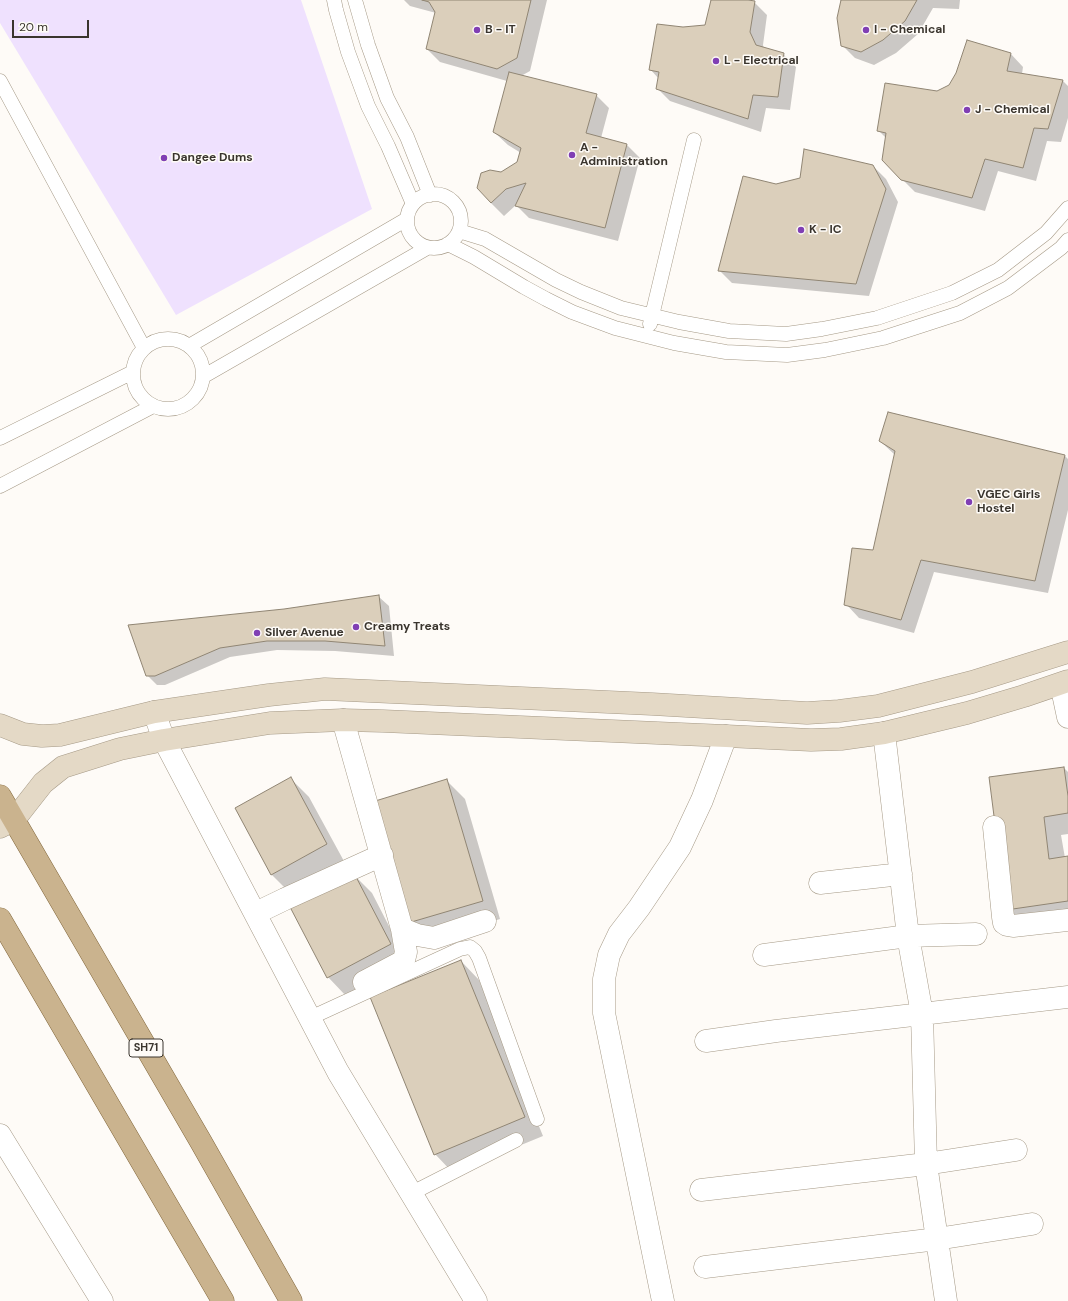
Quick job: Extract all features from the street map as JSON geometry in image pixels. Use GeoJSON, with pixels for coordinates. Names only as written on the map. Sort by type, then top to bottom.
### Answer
{"type":"FeatureCollection","features":[{"type":"Feature","properties":{"kind":"main road"},"geometry":{"type":"LineString","coordinates":[[0,725],[23,734],[42,736],[54,735],[154,712],[269,695],[325,689],[636,703],[807,713],[839,711],[885,704],[972,682],[1068,652]]}},
{"type":"Feature","properties":{"kind":"main road"},"geometry":{"type":"LineString","coordinates":[[7,824],[43,783],[64,767],[120,749],[164,740],[270,723],[383,720],[811,740],[841,739],[884,733],[966,713],[1065,682]]}},
{"type":"Feature","properties":{"kind":"main road"},"geometry":{"type":"LineString","coordinates":[[839,711],[841,739]]}},
{"type":"Feature","properties":{"kind":"main road","name":"SH71"},"geometry":{"type":"LineString","coordinates":[[0,796],[7,824],[201,1142],[291,1301]]}},
{"type":"Feature","properties":{"kind":"main road"},"geometry":{"type":"LineString","coordinates":[[0,919],[223,1301]]}},
{"type":"Feature","properties":{"kind":"street"},"geometry":{"type":"LineString","coordinates":[[1065,682],[1068,717]]}},
{"type":"Feature","properties":{"kind":"street"},"geometry":{"type":"LineString","coordinates":[[154,712],[164,740],[338,1072],[476,1301]]}},
{"type":"Feature","properties":{"kind":"street"},"geometry":{"type":"LineString","coordinates":[[343,720],[382,855],[402,929],[406,952],[406,957],[400,964],[364,982]]}},
{"type":"Feature","properties":{"kind":"street"},"geometry":{"type":"LineString","coordinates":[[884,733],[908,936],[922,1014],[926,1164],[946,1301]]}},
{"type":"Feature","properties":{"kind":"street"},"geometry":{"type":"LineString","coordinates":[[663,1301],[604,1013],[604,979],[609,955],[619,934],[639,908],[680,847],[702,800],[726,736]]}},
{"type":"Feature","properties":{"kind":"street"},"geometry":{"type":"LineString","coordinates":[[994,827],[1004,922],[1013,926],[1068,920]]}},
{"type":"Feature","properties":{"kind":"street"},"geometry":{"type":"LineString","coordinates":[[256,913],[382,855]]}},
{"type":"Feature","properties":{"kind":"street"},"geometry":{"type":"LineString","coordinates":[[820,883],[901,874]]}},
{"type":"Feature","properties":{"kind":"street"},"geometry":{"type":"LineString","coordinates":[[402,929],[417,935],[434,938],[485,922]]}},
{"type":"Feature","properties":{"kind":"street"},"geometry":{"type":"LineString","coordinates":[[764,955],[908,936],[976,934]]}},
{"type":"Feature","properties":{"kind":"street"},"geometry":{"type":"LineString","coordinates":[[706,1041],[776,1031],[1068,997]]}},
{"type":"Feature","properties":{"kind":"street"},"geometry":{"type":"LineString","coordinates":[[0,1134],[102,1301]]}},
{"type":"Feature","properties":{"kind":"street"},"geometry":{"type":"LineString","coordinates":[[701,1190],[926,1164],[1016,1150]]}},
{"type":"Feature","properties":{"kind":"street"},"geometry":{"type":"LineString","coordinates":[[705,1266],[937,1239],[1032,1224]]}},
{"type":"Feature","properties":{"kind":"lane"},"geometry":{"type":"LineString","coordinates":[[334,0],[348,52],[368,106],[388,146],[413,204]]}},
{"type":"Feature","properties":{"kind":"lane"},"geometry":{"type":"LineString","coordinates":[[355,0],[368,45],[387,98],[407,137],[430,195]]}},
{"type":"Feature","properties":{"kind":"lane"},"geometry":{"type":"LineString","coordinates":[[0,81],[144,348]]}},
{"type":"Feature","properties":{"kind":"lane"},"geometry":{"type":"LineString","coordinates":[[647,336],[694,140]]}},
{"type":"Feature","properties":{"kind":"lane"},"geometry":{"type":"LineString","coordinates":[[430,195],[441,195],[451,200],[458,209],[460,220],[459,231],[455,238],[448,244],[438,248],[427,248],[419,244],[412,237],[408,229],[407,219],[413,204],[420,198],[430,195]]}},
{"type":"Feature","properties":{"kind":"lane"},"geometry":{"type":"LineString","coordinates":[[459,231],[485,239],[534,269],[581,292],[621,308],[679,322],[729,331],[786,334],[822,329],[877,318],[952,293],[998,270],[1046,233],[1068,208]]}},
{"type":"Feature","properties":{"kind":"lane"},"geometry":{"type":"LineString","coordinates":[[189,346],[407,219]]}},
{"type":"Feature","properties":{"kind":"lane"},"geometry":{"type":"LineString","coordinates":[[448,244],[572,312],[615,328],[674,343],[726,352],[787,355],[825,350],[883,338],[921,327],[960,313],[1008,288],[1055,253],[1068,240]]}},
{"type":"Feature","properties":{"kind":"lane"},"geometry":{"type":"LineString","coordinates":[[204,376],[427,248]]}},
{"type":"Feature","properties":{"kind":"lane"},"geometry":{"type":"LineString","coordinates":[[914,306],[921,327]]}},
{"type":"Feature","properties":{"kind":"lane"},"geometry":{"type":"LineString","coordinates":[[170,338],[183,342],[194,350],[201,362],[204,376],[200,390],[191,401],[180,408],[166,410],[153,406],[141,398],[134,386],[132,372],[136,359],[144,348],[156,341],[170,338]]}},
{"type":"Feature","properties":{"kind":"lane"},"geometry":{"type":"LineString","coordinates":[[0,438],[132,372]]}},
{"type":"Feature","properties":{"kind":"lane"},"geometry":{"type":"LineString","coordinates":[[0,486],[153,406]]}},
{"type":"Feature","properties":{"kind":"lane"},"geometry":{"type":"LineString","coordinates":[[310,1018],[460,948],[470,947],[476,951],[479,958],[537,1119]]}},
{"type":"Feature","properties":{"kind":"lane"},"geometry":{"type":"LineString","coordinates":[[412,1193],[516,1140]]}},
{"type":"Feature","properties":{"kind":"shaded area"},"geometry":{"type":"Polygon","coordinates":[[[0,0],[301,0],[372,209],[176,315],[0,23],[0,0]]]}},
{"type":"Feature","properties":{"kind":"building","name":"B - IT"},"geometry":{"type":"Polygon","coordinates":[[[422,0],[531,0],[517,58],[497,69],[426,49],[435,12],[429,2],[422,0]]]}},
{"type":"Feature","properties":{"kind":"building","name":"L - Electrical"},"geometry":{"type":"Polygon","coordinates":[[[711,0],[755,1],[750,32],[756,45],[784,53],[778,97],[753,95],[748,119],[656,89],[659,72],[649,70],[657,24],[683,27],[705,25],[711,0]]]}},
{"type":"Feature","properties":{"kind":"building","name":"I - Chemical"},"geometry":{"type":"Polygon","coordinates":[[[841,0],[917,0],[905,21],[883,40],[861,52],[841,46],[837,18],[841,0]]]}},
{"type":"Feature","properties":{"kind":"building","name":"J - Chemical"},"geometry":{"type":"Polygon","coordinates":[[[967,40],[1011,53],[1007,71],[1063,80],[1048,129],[1034,128],[1023,168],[985,159],[972,198],[901,180],[882,160],[886,133],[877,131],[885,83],[937,91],[949,85],[956,73],[967,40]]]}},
{"type":"Feature","properties":{"kind":"building","name":"A - Administration"},"geometry":{"type":"Polygon","coordinates":[[[509,72],[597,94],[586,133],[627,144],[605,228],[515,206],[526,183],[506,189],[491,203],[477,188],[481,173],[490,170],[501,172],[517,162],[521,148],[493,132],[509,72]]]}},
{"type":"Feature","properties":{"kind":"building","name":"K - IC"},"geometry":{"type":"Polygon","coordinates":[[[804,149],[873,165],[886,189],[856,284],[718,271],[743,176],[776,184],[800,178],[804,149]]]}},
{"type":"Feature","properties":{"kind":"building","name":"VGEC Girls Hostel"},"geometry":{"type":"Polygon","coordinates":[[[888,412],[1065,455],[1035,581],[921,560],[901,620],[844,605],[852,548],[873,550],[895,451],[879,441],[888,412]]]}},
{"type":"Feature","properties":{"kind":"building","name":"Silver Avenue"},"geometry":{"type":"Polygon","coordinates":[[[379,595],[385,646],[325,641],[267,641],[220,648],[155,676],[146,676],[128,625],[284,609],[379,595]]]}},
{"type":"Feature","properties":{"kind":"building"},"geometry":{"type":"Polygon","coordinates":[[[1064,767],[1068,796],[1068,813],[1044,817],[1049,859],[1068,856],[1068,901],[1006,910],[989,777],[1064,767]]]}},
{"type":"Feature","properties":{"kind":"building"},"geometry":{"type":"Polygon","coordinates":[[[291,777],[327,844],[271,875],[235,808],[291,777]]]}},
{"type":"Feature","properties":{"kind":"building"},"geometry":{"type":"Polygon","coordinates":[[[447,779],[483,901],[408,923],[372,802],[447,779]]]}},
{"type":"Feature","properties":{"kind":"building"},"geometry":{"type":"Polygon","coordinates":[[[354,873],[391,944],[327,978],[290,907],[354,873]]]}},
{"type":"Feature","properties":{"kind":"building"},"geometry":{"type":"Polygon","coordinates":[[[461,960],[525,1117],[434,1155],[370,997],[461,960]]]}},
{"type":"Feature","properties":{"kind":"place","name":"B - IT"},"geometry":{"type":"Point","coordinates":[477,30]}},
{"type":"Feature","properties":{"kind":"place","name":"I - Chemical"},"geometry":{"type":"Point","coordinates":[866,30]}},
{"type":"Feature","properties":{"kind":"place","name":"L - Electrical"},"geometry":{"type":"Point","coordinates":[716,61]}},
{"type":"Feature","properties":{"kind":"place","name":"J - Chemical"},"geometry":{"type":"Point","coordinates":[967,110]}},
{"type":"Feature","properties":{"kind":"place","name":"A - Administration"},"geometry":{"type":"Point","coordinates":[572,155]}},
{"type":"Feature","properties":{"kind":"place","name":"Dangee Dums"},"geometry":{"type":"Point","coordinates":[164,158]}},
{"type":"Feature","properties":{"kind":"place","name":"K - IC"},"geometry":{"type":"Point","coordinates":[801,230]}},
{"type":"Feature","properties":{"kind":"place","name":"VGEC Girls Hostel"},"geometry":{"type":"Point","coordinates":[969,502]}},
{"type":"Feature","properties":{"kind":"place","name":"Creamy Treats"},"geometry":{"type":"Point","coordinates":[356,627]}},
{"type":"Feature","properties":{"kind":"place","name":"Silver Avenue"},"geometry":{"type":"Point","coordinates":[257,633]}}]}
